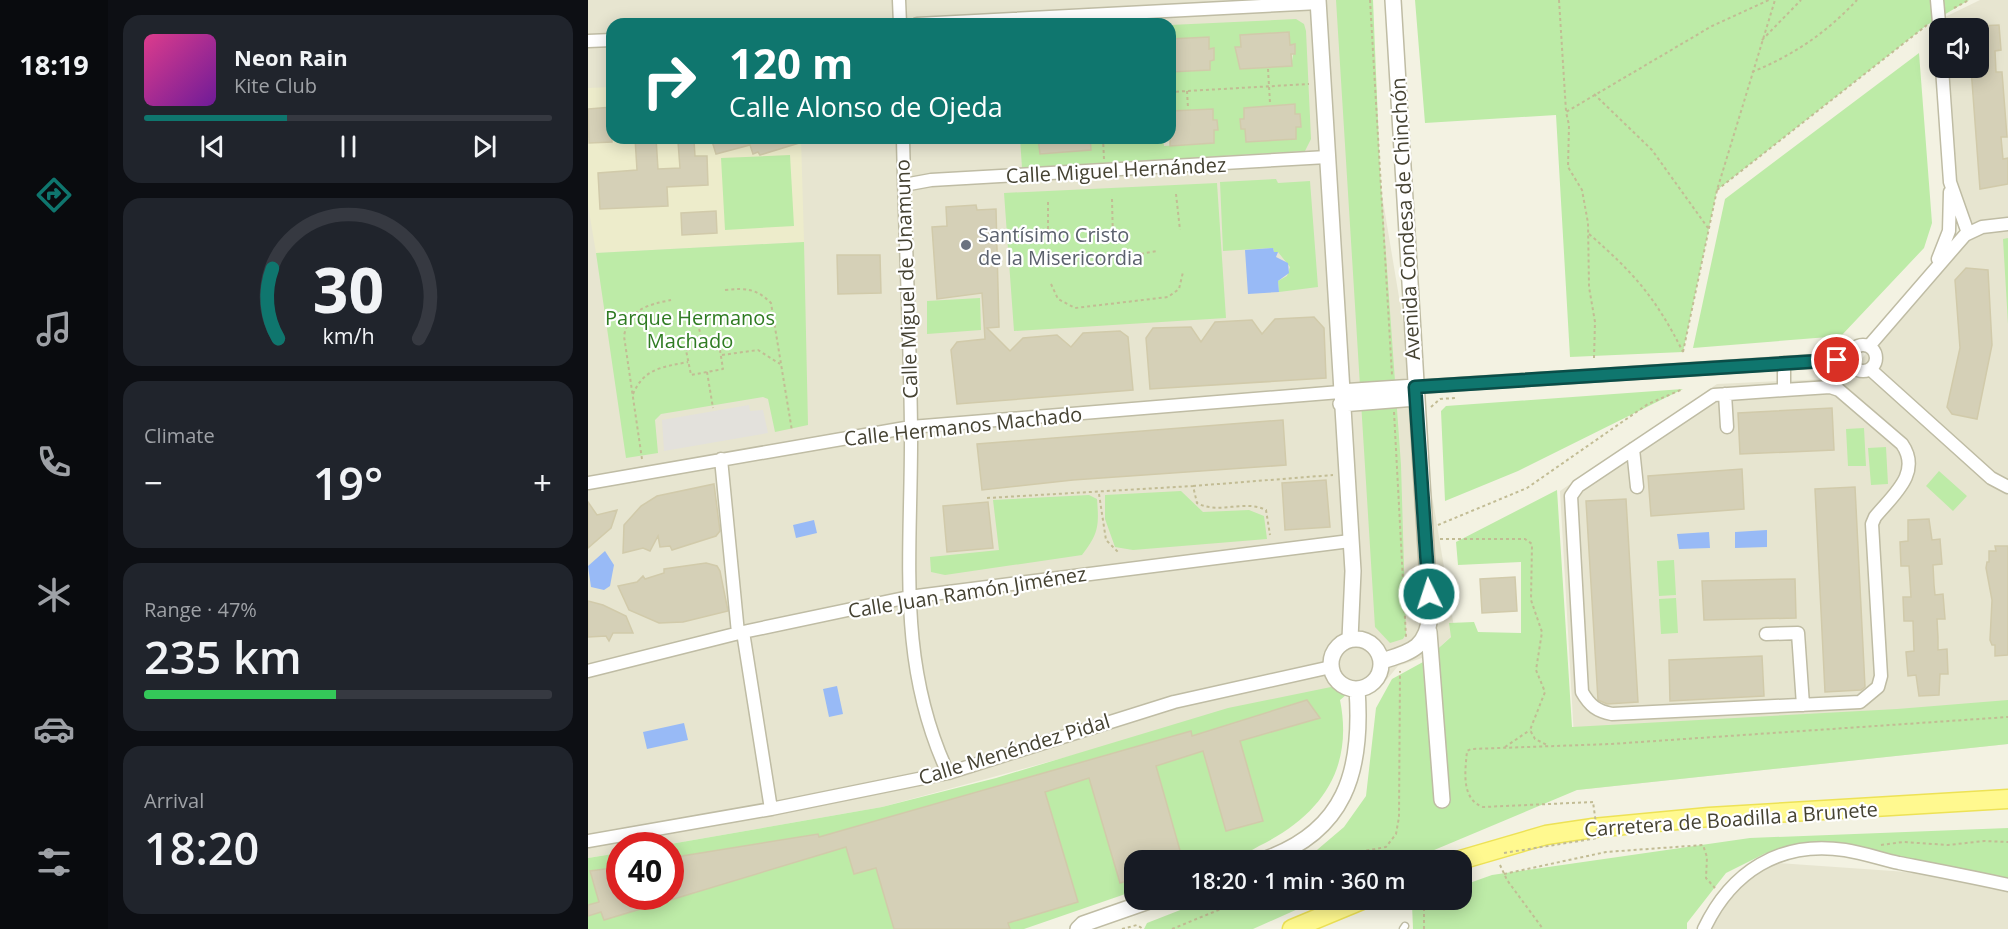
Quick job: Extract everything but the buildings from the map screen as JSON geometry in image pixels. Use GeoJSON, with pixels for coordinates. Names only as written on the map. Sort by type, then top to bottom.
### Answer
{"type":"FeatureCollection","features":[{"type":"Feature","properties":{"kind":"main road","name":"Carretera de Boadilla a Brunete"},"geometry":{"type":"LineString","coordinates":[[1472,857],[1546,835],[1593,828],[1709,817],[2008,799]]}},
{"type":"Feature","properties":{"kind":"main road"},"geometry":{"type":"LineString","coordinates":[[1292,929],[1338,910]]}},
{"type":"Feature","properties":{"kind":"main road"},"geometry":{"type":"LineString","coordinates":[[1313,929],[1349,910]]}},
{"type":"Feature","properties":{"kind":"street"},"geometry":{"type":"LineString","coordinates":[[899,0],[900,18]]}},
{"type":"Feature","properties":{"kind":"street","name":"Avenida Condesa de Chinchón"},"geometry":{"type":"LineString","coordinates":[[1393,0],[1430,615],[1429,632],[1442,800]]}},
{"type":"Feature","properties":{"kind":"street"},"geometry":{"type":"LineString","coordinates":[[1937,0],[1939,18]]}},
{"type":"Feature","properties":{"kind":"street"},"geometry":{"type":"LineString","coordinates":[[1026,18],[1318,2],[1353,571],[1350,639]]}},
{"type":"Feature","properties":{"kind":"street"},"geometry":{"type":"LineString","coordinates":[[588,41],[606,40]]}},
{"type":"Feature","properties":{"kind":"street"},"geometry":{"type":"LineString","coordinates":[[1935,268],[1949,231],[1951,215],[1943,78]]}},
{"type":"Feature","properties":{"kind":"street","name":"Calle Miguel de Unamuno"},"geometry":{"type":"LineString","coordinates":[[903,144],[911,427],[909,597],[911,643],[918,691],[932,740],[948,773]]}},
{"type":"Feature","properties":{"kind":"street","name":"Calle Miguel Hernández"},"geometry":{"type":"LineString","coordinates":[[904,185],[932,180],[1328,157]]}},
{"type":"Feature","properties":{"kind":"street"},"geometry":{"type":"LineString","coordinates":[[1950,182],[1966,234]]}},
{"type":"Feature","properties":{"kind":"street"},"geometry":{"type":"LineString","coordinates":[[1958,203],[1972,218],[2005,224]]}},
{"type":"Feature","properties":{"kind":"street"},"geometry":{"type":"LineString","coordinates":[[1951,215],[1966,234]]}},
{"type":"Feature","properties":{"kind":"street"},"geometry":{"type":"LineString","coordinates":[[1850,359],[1856,347],[1869,346],[1966,234],[1982,227],[2005,224]]}},
{"type":"Feature","properties":{"kind":"street"},"geometry":{"type":"LineString","coordinates":[[1869,346],[1877,358],[1871,370]]}},
{"type":"Feature","properties":{"kind":"street"},"geometry":{"type":"LineString","coordinates":[[1341,398],[1850,359]]}},
{"type":"Feature","properties":{"kind":"street"},"geometry":{"type":"LineString","coordinates":[[1850,359],[1857,371],[1871,370],[1991,478],[2008,487]]}},
{"type":"Feature","properties":{"kind":"street"},"geometry":{"type":"LineString","coordinates":[[1784,363],[1785,390]]}},
{"type":"Feature","properties":{"kind":"street"},"geometry":{"type":"LineString","coordinates":[[1830,387],[1839,390],[1902,444],[1908,453],[1911,466],[1907,479],[1875,517],[1872,524],[1881,676],[1878,687],[1860,702],[1612,714],[1601,712],[1589,705],[1582,692],[1571,496],[1578,486],[1714,395],[1785,390],[1830,387]]}},
{"type":"Feature","properties":{"kind":"street"},"geometry":{"type":"LineString","coordinates":[[1341,398],[1394,400],[1416,393]]}},
{"type":"Feature","properties":{"kind":"street"},"geometry":{"type":"LineString","coordinates":[[1725,394],[1727,427]]}},
{"type":"Feature","properties":{"kind":"street","name":"Calle Hermanos Machado"},"geometry":{"type":"LineString","coordinates":[[588,483],[911,427],[1341,398]]}},
{"type":"Feature","properties":{"kind":"street"},"geometry":{"type":"LineString","coordinates":[[1633,449],[1637,487]]}},
{"type":"Feature","properties":{"kind":"street"},"geometry":{"type":"LineString","coordinates":[[721,459],[741,632],[771,809]]}},
{"type":"Feature","properties":{"kind":"street","name":"Calle Juan Ramón Jiménez"},"geometry":{"type":"LineString","coordinates":[[588,671],[741,632],[909,597],[1350,541]]}},
{"type":"Feature","properties":{"kind":"street"},"geometry":{"type":"LineString","coordinates":[[1382,661],[1409,652],[1422,642],[1429,632]]}},
{"type":"Feature","properties":{"kind":"street"},"geometry":{"type":"LineString","coordinates":[[1767,634],[1798,633],[1803,705]]}},
{"type":"Feature","properties":{"kind":"street"},"geometry":{"type":"LineString","coordinates":[[1350,639],[1365,640],[1371,643],[1380,654],[1382,661],[1381,670],[1372,683],[1357,689],[1343,685],[1337,680],[1331,667],[1334,652],[1350,639]]}},
{"type":"Feature","properties":{"kind":"street","name":"Calle Menéndez Pidal"},"geometry":{"type":"LineString","coordinates":[[588,841],[771,809],[948,773],[1174,702],[1331,667]]}},
{"type":"Feature","properties":{"kind":"street"},"geometry":{"type":"LineString","coordinates":[[1284,850],[1301,842],[1324,821],[1348,788],[1359,745],[1357,689]]}},
{"type":"Feature","properties":{"kind":"street"},"geometry":{"type":"LineString","coordinates":[[1704,929],[1722,897],[1734,882],[1756,865],[1813,849],[1844,850],[2008,885]]}},
{"type":"Feature","properties":{"kind":"street"},"geometry":{"type":"LineString","coordinates":[[1078,929],[1083,924],[1126,910]]}},
{"type":"Feature","properties":{"kind":"street"},"geometry":{"type":"LineString","coordinates":[[1099,929],[1110,916]]}},
{"type":"Feature","properties":{"kind":"path"},"geometry":{"type":"LineString","coordinates":[[1370,0],[1392,377]]}},
{"type":"Feature","properties":{"kind":"path"},"geometry":{"type":"LineString","coordinates":[[1559,0],[1566,111],[1569,125],[1568,167],[1582,189],[1588,234],[1589,287],[1595,322],[1594,358]]}},
{"type":"Feature","properties":{"kind":"path"},"geometry":{"type":"LineString","coordinates":[[1566,111],[1712,26],[1769,0]]}},
{"type":"Feature","properties":{"kind":"path"},"geometry":{"type":"LineString","coordinates":[[1588,234],[1629,269],[1664,314],[1683,352],[1717,190],[1774,0]]}},
{"type":"Feature","properties":{"kind":"path"},"geometry":{"type":"LineString","coordinates":[[1760,42],[1801,0]]}},
{"type":"Feature","properties":{"kind":"path"},"geometry":{"type":"LineString","coordinates":[[1752,73],[1781,61],[1812,43],[1857,0]]}},
{"type":"Feature","properties":{"kind":"path"},"geometry":{"type":"LineString","coordinates":[[1954,8],[1969,0]]}},
{"type":"Feature","properties":{"kind":"path"},"geometry":{"type":"LineString","coordinates":[[1717,190],[1928,26]]}},
{"type":"Feature","properties":{"kind":"path"},"geometry":{"type":"LineString","coordinates":[[1268,69],[1270,104]]}},
{"type":"Feature","properties":{"kind":"path"},"geometry":{"type":"LineString","coordinates":[[1176,92],[1311,84]]}},
{"type":"Feature","properties":{"kind":"path"},"geometry":{"type":"LineString","coordinates":[[1187,91],[1188,108]]}},
{"type":"Feature","properties":{"kind":"path"},"geometry":{"type":"LineString","coordinates":[[1594,94],[1653,150],[1709,229]]}},
{"type":"Feature","properties":{"kind":"path"},"geometry":{"type":"LineString","coordinates":[[1103,144],[1104,162]]}},
{"type":"Feature","properties":{"kind":"path"},"geometry":{"type":"LineString","coordinates":[[1176,194],[1180,230]]}},
{"type":"Feature","properties":{"kind":"path"},"geometry":{"type":"LineString","coordinates":[[1112,199],[1113,240]]}},
{"type":"Feature","properties":{"kind":"path"},"geometry":{"type":"LineString","coordinates":[[1048,202],[1048,239]]}},
{"type":"Feature","properties":{"kind":"path"},"geometry":{"type":"LineString","coordinates":[[1135,255],[1158,251]]}},
{"type":"Feature","properties":{"kind":"path"},"geometry":{"type":"LineString","coordinates":[[1075,261],[1093,259]]}},
{"type":"Feature","properties":{"kind":"path"},"geometry":{"type":"LineString","coordinates":[[1051,284],[1058,299],[1075,308],[1168,297],[1179,289],[1183,272]]}},
{"type":"Feature","properties":{"kind":"path"},"geometry":{"type":"LineString","coordinates":[[725,290],[747,288],[758,291],[771,303],[792,431]]}},
{"type":"Feature","properties":{"kind":"path"},"geometry":{"type":"LineString","coordinates":[[642,459],[624,336],[626,325],[639,309],[671,300]]}},
{"type":"Feature","properties":{"kind":"path"},"geometry":{"type":"LineString","coordinates":[[698,323],[703,347]]}},
{"type":"Feature","properties":{"kind":"path"},"geometry":{"type":"LineString","coordinates":[[719,344],[723,369],[691,375],[686,350],[703,347],[719,344]]}},
{"type":"Feature","properties":{"kind":"path"},"geometry":{"type":"LineString","coordinates":[[721,356],[758,350],[780,364]]}},
{"type":"Feature","properties":{"kind":"path"},"geometry":{"type":"LineString","coordinates":[[633,394],[637,385],[654,369],[688,362]]}},
{"type":"Feature","properties":{"kind":"path"},"geometry":{"type":"LineString","coordinates":[[707,372],[713,408]]}},
{"type":"Feature","properties":{"kind":"path"},"geometry":{"type":"LineString","coordinates":[[1435,526],[1527,488],[1648,404],[1683,389]]}},
{"type":"Feature","properties":{"kind":"path"},"geometry":{"type":"LineString","coordinates":[[1394,400],[1407,641]]}},
{"type":"Feature","properties":{"kind":"path"},"geometry":{"type":"LineString","coordinates":[[987,498],[1333,475]]}},
{"type":"Feature","properties":{"kind":"path"},"geometry":{"type":"LineString","coordinates":[[1193,486],[1197,503],[1204,507],[1252,505],[1266,510],[1270,536]]}},
{"type":"Feature","properties":{"kind":"path"},"geometry":{"type":"LineString","coordinates":[[1099,494],[1106,540],[1119,553]]}},
{"type":"Feature","properties":{"kind":"path"},"geometry":{"type":"LineString","coordinates":[[1435,539],[1525,539],[1532,544],[1531,600],[1542,632],[1536,670],[1545,692],[1530,730],[1504,748]]}},
{"type":"Feature","properties":{"kind":"path"},"geometry":{"type":"LineString","coordinates":[[1369,850],[1386,847],[1396,834],[1400,817],[1400,671]]}},
{"type":"Feature","properties":{"kind":"path"},"geometry":{"type":"LineString","coordinates":[[1504,854],[1598,838],[1593,802],[1497,807],[1483,807],[1472,803],[1467,795],[1467,751],[2008,717]]}},
{"type":"Feature","properties":{"kind":"path"},"geometry":{"type":"LineString","coordinates":[[1530,730],[1535,739],[1549,746]]}},
{"type":"Feature","properties":{"kind":"path"},"geometry":{"type":"LineString","coordinates":[[1504,874],[1606,852],[1703,845],[1707,857],[1706,878],[1722,897]]}},
{"type":"Feature","properties":{"kind":"path"},"geometry":{"type":"LineString","coordinates":[[1496,857],[1504,874],[1543,929]]}},
{"type":"Feature","properties":{"kind":"path"},"geometry":{"type":"LineString","coordinates":[[1172,929],[1219,910]]}},
{"type":"Feature","properties":{"kind":"path"},"geometry":{"type":"LineString","coordinates":[[1424,910],[1424,929]]}},
{"type":"Feature","properties":{"kind":"path"},"geometry":{"type":"LineString","coordinates":[[1122,929],[1137,925],[1143,929]]}},
{"type":"Feature","properties":{"kind":"shaded area"},"geometry":{"type":"Polygon","coordinates":[[[588,0],[1357,0],[1362,75],[1455,633],[1431,655],[1398,666],[1378,690],[1346,695],[1338,689],[1085,752],[882,807],[684,842],[684,832],[606,832],[606,855],[588,858],[588,0]]]}},
{"type":"Feature","properties":{"kind":"shaded area"},"geometry":{"type":"Polygon","coordinates":[[[1980,0],[2008,0],[2008,744],[1577,790],[1560,491],[1717,384],[1845,378],[1961,244],[1950,78],[1989,78],[1989,18],[1945,17],[1980,0]]]}},
{"type":"Feature","properties":{"kind":"shaded area"},"geometry":{"type":"Polygon","coordinates":[[[606,87],[606,144],[801,144],[804,242],[596,253],[588,205],[588,88],[606,87]]]}},
{"type":"Feature","properties":{"kind":"shaded area"},"geometry":{"type":"Polygon","coordinates":[[[749,405],[750,411],[763,410],[768,433],[664,451],[662,420],[749,405]]]}},
{"type":"Feature","properties":{"kind":"shaded area"},"geometry":{"type":"Polygon","coordinates":[[[1764,862],[2008,879],[2008,929],[1701,929],[1764,862]]]}},
{"type":"Feature","properties":{"kind":"green space"},"geometry":{"type":"Polygon","coordinates":[[[1336,0],[1373,0],[1380,171],[1401,465],[1406,634],[1403,639],[1390,643],[1375,627],[1336,0]]]}},
{"type":"Feature","properties":{"kind":"green space"},"geometry":{"type":"Polygon","coordinates":[[[1415,0],[1969,0],[1939,18],[1929,18],[1929,24],[1717,190],[1683,352],[1570,357],[1556,115],[1425,123],[1415,0]]]}},
{"type":"Feature","properties":{"kind":"green space"},"geometry":{"type":"Polygon","coordinates":[[[1296,19],[1304,24],[1311,139],[1305,151],[1022,168],[1020,144],[1039,144],[1040,154],[1090,150],[1090,144],[1164,144],[1164,146],[1214,143],[1214,130],[1218,130],[1217,120],[1213,120],[1212,109],[1176,111],[1176,72],[1210,70],[1210,61],[1214,60],[1214,49],[1209,49],[1209,38],[1176,39],[1176,25],[1296,19]],[[1289,32],[1241,35],[1241,47],[1235,47],[1241,69],[1291,66],[1295,45],[1290,45],[1289,32]],[[1294,104],[1244,108],[1244,119],[1240,119],[1241,129],[1245,129],[1246,142],[1296,139],[1296,127],[1301,127],[1300,114],[1295,114],[1294,104]]]}},
{"type":"Feature","properties":{"kind":"green space"},"geometry":{"type":"Polygon","coordinates":[[[1919,53],[1932,223],[1924,248],[1841,336],[1693,348],[1725,199],[1919,53]]]}},
{"type":"Feature","properties":{"kind":"green space"},"geometry":{"type":"Polygon","coordinates":[[[790,155],[794,226],[725,230],[721,158],[790,155]]]}},
{"type":"Feature","properties":{"kind":"green space"},"geometry":{"type":"Polygon","coordinates":[[[1276,179],[1278,183],[1310,181],[1318,287],[1279,292],[1278,281],[1287,276],[1290,267],[1278,252],[1274,252],[1273,248],[1223,251],[1220,182],[1276,179]]]}},
{"type":"Feature","properties":{"kind":"green space"},"geometry":{"type":"Polygon","coordinates":[[[1217,183],[1226,318],[1014,331],[1004,193],[1217,183]]]}},
{"type":"Feature","properties":{"kind":"green space"},"geometry":{"type":"Polygon","coordinates":[[[2008,238],[2008,324],[2003,239],[2008,238]]]}},
{"type":"Feature","properties":{"kind":"green space","name":"Parque Hermanos Machado"},"geometry":{"type":"Polygon","coordinates":[[[804,242],[808,425],[775,432],[768,399],[763,397],[661,414],[655,420],[658,453],[626,458],[596,253],[804,242]]]}},
{"type":"Feature","properties":{"kind":"green space"},"geometry":{"type":"Polygon","coordinates":[[[980,298],[981,330],[927,334],[927,301],[980,298]]]}},
{"type":"Feature","properties":{"kind":"green space"},"geometry":{"type":"Polygon","coordinates":[[[1683,389],[1518,471],[1445,501],[1441,411],[1446,406],[1683,389]]]}},
{"type":"Feature","properties":{"kind":"green space"},"geometry":{"type":"Polygon","coordinates":[[[1864,428],[1866,466],[1848,466],[1846,429],[1864,428]]]}},
{"type":"Feature","properties":{"kind":"green space"},"geometry":{"type":"Polygon","coordinates":[[[1886,447],[1888,484],[1871,485],[1868,448],[1886,447]]]}},
{"type":"Feature","properties":{"kind":"green space"},"geometry":{"type":"Polygon","coordinates":[[[1939,471],[1967,496],[1953,511],[1926,486],[1939,471]]]}},
{"type":"Feature","properties":{"kind":"green space"},"geometry":{"type":"Polygon","coordinates":[[[1557,490],[1572,727],[1897,709],[2008,700],[2008,744],[1577,790],[1434,850],[1317,850],[1344,827],[1366,796],[1376,708],[1392,679],[1423,662],[1451,637],[1449,623],[1474,622],[1478,632],[1521,633],[1521,562],[1458,565],[1456,542],[1557,490]]]}},
{"type":"Feature","properties":{"kind":"green space"},"geometry":{"type":"Polygon","coordinates":[[[1181,491],[1203,512],[1249,510],[1264,516],[1267,539],[1133,550],[1115,547],[1105,519],[1105,495],[1181,491]]]}},
{"type":"Feature","properties":{"kind":"green space"},"geometry":{"type":"Polygon","coordinates":[[[1089,495],[1097,499],[1098,522],[1092,541],[1082,555],[945,575],[931,572],[930,557],[999,550],[993,500],[1089,495]]]}},
{"type":"Feature","properties":{"kind":"green space"},"geometry":{"type":"Polygon","coordinates":[[[1674,560],[1676,595],[1659,596],[1657,561],[1674,560]]]}},
{"type":"Feature","properties":{"kind":"green space"},"geometry":{"type":"Polygon","coordinates":[[[1676,598],[1678,633],[1661,634],[1659,599],[1676,598]]]}},
{"type":"Feature","properties":{"kind":"green space"},"geometry":{"type":"Polygon","coordinates":[[[1331,687],[1346,695],[1340,700],[1343,725],[1342,748],[1337,769],[1328,788],[1315,805],[1281,834],[1252,850],[1124,850],[1124,894],[1024,929],[588,929],[588,858],[606,855],[606,910],[684,910],[684,842],[882,807],[996,778],[1228,708],[1331,687]]]}},
{"type":"Feature","properties":{"kind":"green space"},"geometry":{"type":"Polygon","coordinates":[[[2008,828],[2008,878],[1815,845],[1766,853],[1726,873],[1687,923],[1687,929],[1413,929],[1412,910],[1472,910],[1472,882],[1492,875],[1750,838],[2008,828]]]}},
{"type":"Feature","properties":{"kind":"green space"},"geometry":{"type":"Polygon","coordinates":[[[1180,910],[1296,910],[1253,929],[1144,929],[1147,923],[1180,910]]]}},
{"type":"Feature","properties":{"kind":"water"},"geometry":{"type":"Polygon","coordinates":[[[1273,248],[1274,252],[1278,252],[1276,257],[1288,263],[1289,273],[1278,281],[1279,292],[1248,294],[1245,250],[1273,248]]]}},
{"type":"Feature","properties":{"kind":"water"},"geometry":{"type":"Polygon","coordinates":[[[814,520],[817,533],[796,538],[793,525],[814,520]]]}},
{"type":"Feature","properties":{"kind":"water"},"geometry":{"type":"Polygon","coordinates":[[[1767,530],[1767,547],[1735,548],[1735,532],[1767,530]]]}},
{"type":"Feature","properties":{"kind":"water"},"geometry":{"type":"Polygon","coordinates":[[[1709,532],[1710,548],[1679,549],[1677,534],[1709,532]]]}},
{"type":"Feature","properties":{"kind":"water"},"geometry":{"type":"Polygon","coordinates":[[[605,551],[614,565],[610,586],[604,590],[591,587],[588,566],[605,551]]]}},
{"type":"Feature","properties":{"kind":"water"},"geometry":{"type":"Polygon","coordinates":[[[837,686],[843,714],[829,717],[823,689],[837,686]]]}},
{"type":"Feature","properties":{"kind":"water"},"geometry":{"type":"Polygon","coordinates":[[[684,723],[688,740],[647,749],[643,732],[684,723]]]}},
{"type":"Feature","properties":{"kind":"place","name":"Santísimo Cristo de la Misericordia"},"geometry":{"type":"Point","coordinates":[966,245]}},
{"type":"Feature","properties":{"kind":"route"},"geometry":{"type":"LineString","coordinates":[[1429,594],[1415,387],[1837,360]]}}]}
